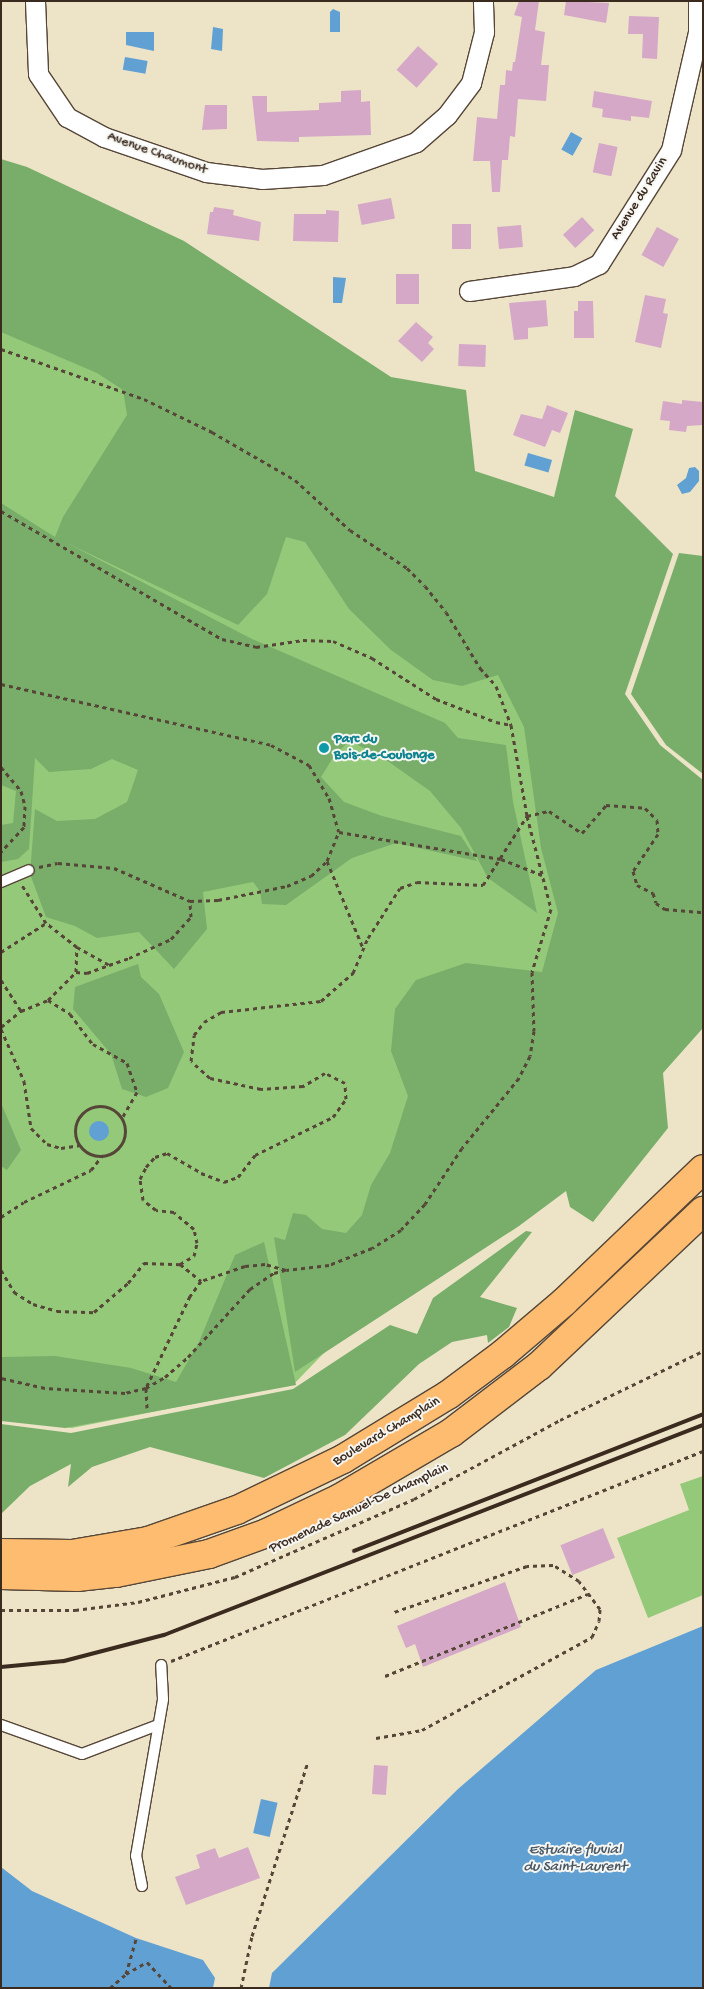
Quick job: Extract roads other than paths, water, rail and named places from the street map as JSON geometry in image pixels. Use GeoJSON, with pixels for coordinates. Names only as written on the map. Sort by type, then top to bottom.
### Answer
{"type":"FeatureCollection","features":[{"type":"Feature","properties":{"kind":"main road","name":"Boulevard Champlain"},"geometry":{"type":"LineString","coordinates":[[1,1553],[72,1554],[148,1541],[237,1510],[344,1459],[448,1395],[503,1354],[564,1302],[703,1169]]}},
{"type":"Feature","properties":{"kind":"main road"},"geometry":{"type":"LineString","coordinates":[[1,1575],[77,1577],[116,1573],[182,1560],[267,1533],[340,1498],[442,1438],[539,1366],[703,1211]]}},
{"type":"Feature","properties":{"kind":"street","name":"Avenue Chaumont"},"geometry":{"type":"LineString","coordinates":[[35,1],[38,74],[67,117],[104,137],[206,172],[262,180],[323,175],[416,142],[447,115],[471,83],[484,32],[483,1]]}},
{"type":"Feature","properties":{"kind":"street","name":"Avenue du Ravin"},"geometry":{"type":"LineString","coordinates":[[469,290],[574,276],[599,264],[671,150],[698,32],[698,1]]}},
{"type":"Feature","properties":{"kind":"lane"},"geometry":{"type":"LineString","coordinates":[[1,882],[29,870]]}},
{"type":"Feature","properties":{"kind":"lane"},"geometry":{"type":"LineString","coordinates":[[142,1886],[136,1856],[162,1699],[162,1665]]}},
{"type":"Feature","properties":{"kind":"lane"},"geometry":{"type":"LineString","coordinates":[[1,1725],[82,1754],[158,1725]]}},
{"type":"Feature","properties":{"kind":"water"},"geometry":{"type":"Polygon","coordinates":[[[333,9],[340,12],[340,32],[330,32],[330,12],[333,9]]]}},
{"type":"Feature","properties":{"kind":"water"},"geometry":{"type":"Polygon","coordinates":[[[213,27],[223,29],[222,51],[211,49],[213,27]]]}},
{"type":"Feature","properties":{"kind":"water"},"geometry":{"type":"Polygon","coordinates":[[[126,32],[154,32],[154,51],[126,45],[126,32]]]}},
{"type":"Feature","properties":{"kind":"water"},"geometry":{"type":"Polygon","coordinates":[[[125,57],[148,61],[145,74],[123,70],[125,57]]]}},
{"type":"Feature","properties":{"kind":"water"},"geometry":{"type":"Polygon","coordinates":[[[571,132],[582,138],[573,156],[561,149],[571,132]]]}},
{"type":"Feature","properties":{"kind":"water"},"geometry":{"type":"Polygon","coordinates":[[[333,277],[346,278],[342,303],[333,303],[333,277]]]}},
{"type":"Feature","properties":{"kind":"water"},"geometry":{"type":"Polygon","coordinates":[[[528,453],[552,460],[548,472],[524,465],[528,453]]]}},
{"type":"Feature","properties":{"kind":"water"},"geometry":{"type":"Polygon","coordinates":[[[695,467],[699,471],[699,481],[690,492],[682,494],[677,485],[686,478],[689,468],[695,467]]]}},
{"type":"Feature","properties":{"kind":"water"},"geometry":{"type":"Polygon","coordinates":[[[99,1121],[106,1124],[109,1131],[106,1138],[99,1141],[92,1138],[89,1131],[92,1124],[99,1121]]]}},
{"type":"Feature","properties":{"kind":"water","name":"Estuaire fluvial du Saint-Laurent"},"geometry":{"type":"Polygon","coordinates":[[[703,1626],[703,1988],[269,1988],[272,1973],[458,1789],[596,1670],[703,1626]]]}},
{"type":"Feature","properties":{"kind":"water"},"geometry":{"type":"Polygon","coordinates":[[[261,1799],[278,1803],[270,1837],[253,1833],[261,1799]]]}},
{"type":"Feature","properties":{"kind":"water"},"geometry":{"type":"Polygon","coordinates":[[[1,1867],[32,1891],[136,1938],[203,1960],[215,1978],[213,1988],[1,1988],[1,1867]]]}},
{"type":"Feature","properties":{"kind":"railway"},"geometry":{"type":"LineString","coordinates":[[354,1551],[703,1414]]}},
{"type":"Feature","properties":{"kind":"railway"},"geometry":{"type":"LineString","coordinates":[[1,1667],[64,1661],[164,1635],[703,1425]]}},
{"type":"Feature","properties":{"kind":"place","name":"Parc du Bois-de-Coulonge"},"geometry":{"type":"Point","coordinates":[324,748]}}]}
